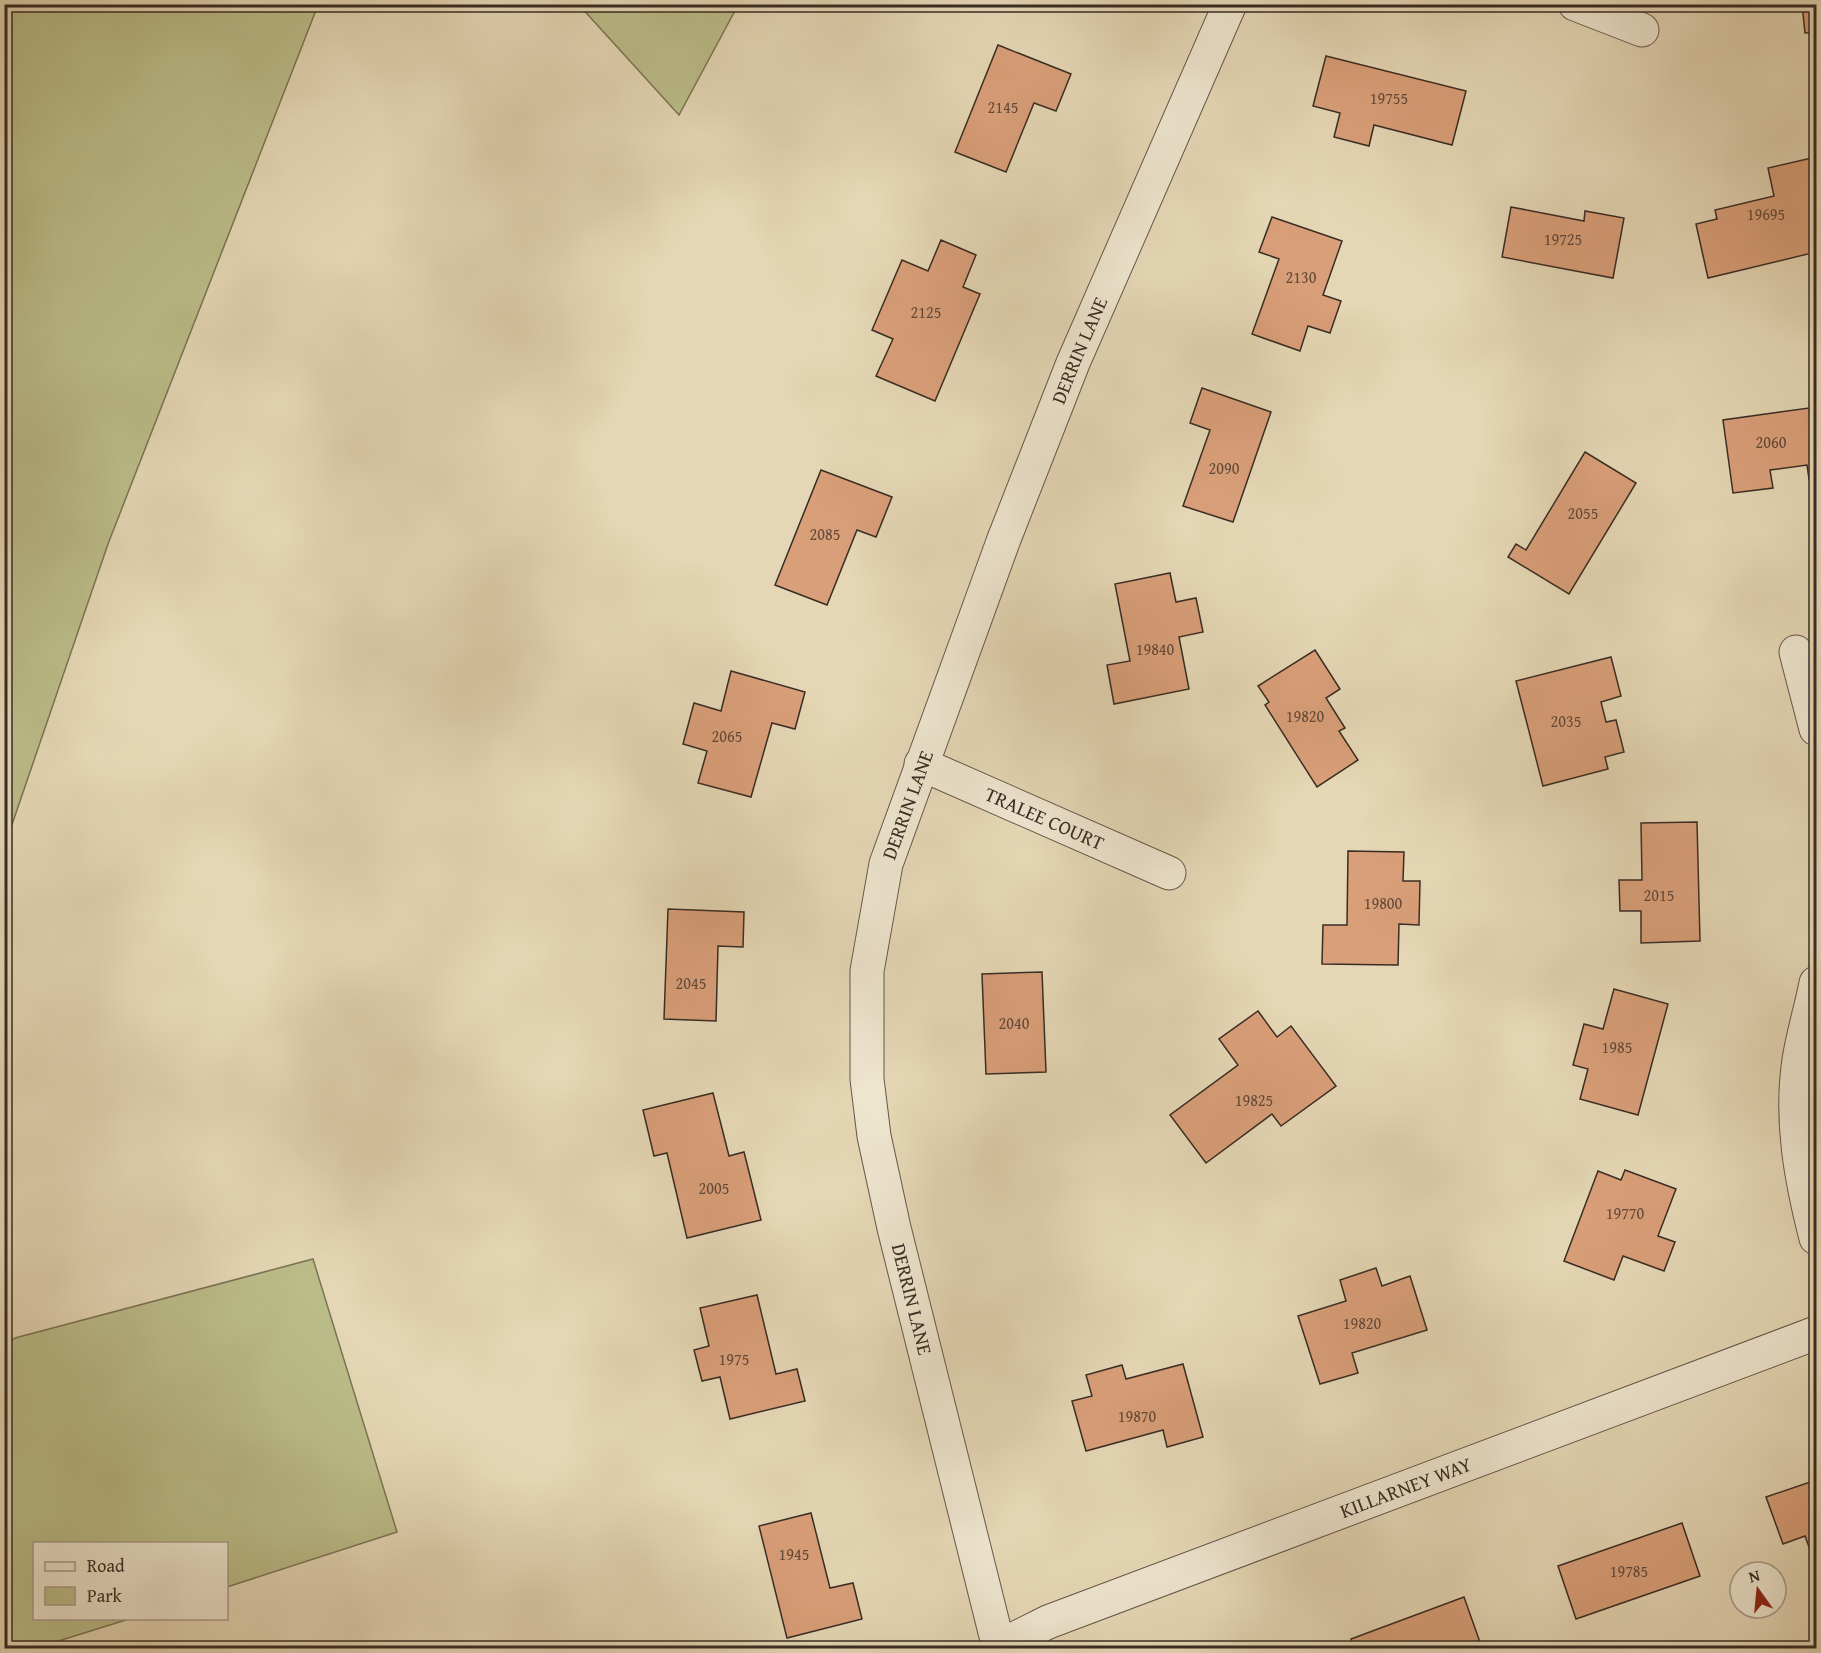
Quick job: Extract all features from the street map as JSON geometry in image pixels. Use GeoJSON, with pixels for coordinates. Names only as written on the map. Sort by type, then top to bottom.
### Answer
{"type":"FeatureCollection","features":[{"type":"Feature","properties":{"kind":"street","name":"DERRIN LANE"},"geometry":{"type":"LineString","coordinates":[[999,1648],[894,1228],[874,1136],[867,1078],[869,960],[886,864],[1004,539],[1073,363],[1230,4]]}},
{"type":"Feature","properties":{"kind":"street"},"geometry":{"type":"LineString","coordinates":[[1575,4],[1642,30]]}},
{"type":"Feature","properties":{"kind":"street"},"geometry":{"type":"LineString","coordinates":[[1796,652],[1816,729]]}},
{"type":"Feature","properties":{"kind":"street","name":"TRALEE COURT"},"geometry":{"type":"LineString","coordinates":[[921,764],[1169,873]]}},
{"type":"Feature","properties":{"kind":"street"},"geometry":{"type":"LineString","coordinates":[[1816,983],[1799,1060],[1796,1118],[1802,1185],[1816,1238]]}},
{"type":"Feature","properties":{"kind":"street","name":"KILLARNEY WAY"},"geometry":{"type":"LineString","coordinates":[[999,1648],[1048,1622],[1816,1333]]}},
{"type":"Feature","properties":{"kind":"green space"},"geometry":{"type":"Polygon","coordinates":[[[5,4],[318,5],[108,544],[5,845],[5,4]]]}},
{"type":"Feature","properties":{"kind":"green space"},"geometry":{"type":"Polygon","coordinates":[[[579,5],[738,5],[679,115],[579,5]]]}},
{"type":"Feature","properties":{"kind":"green space"},"geometry":{"type":"Polygon","coordinates":[[[313,1259],[397,1532],[228,1587],[228,1542],[33,1542],[33,1620],[126,1620],[36,1648],[5,1648],[5,1317],[7,1344],[15,1338],[313,1259]]]}},
{"type":"Feature","properties":{"kind":"building"},"geometry":{"type":"Polygon","coordinates":[[[1802,4],[1816,4],[1816,45],[1815,32],[1805,33],[1802,4]]]}},
{"type":"Feature","properties":{"kind":"building"},"geometry":{"type":"Polygon","coordinates":[[[998,45],[1071,74],[1056,111],[1034,103],[1006,172],[955,152],[998,45]]]}},
{"type":"Feature","properties":{"kind":"building"},"geometry":{"type":"Polygon","coordinates":[[[1326,56],[1466,91],[1452,145],[1374,125],[1369,146],[1334,137],[1340,113],[1313,106],[1326,56]]]}},
{"type":"Feature","properties":{"kind":"building"},"geometry":{"type":"Polygon","coordinates":[[[1816,157],[1816,252],[1708,278],[1696,224],[1717,219],[1715,210],[1774,196],[1768,168],[1816,157]]]}},
{"type":"Feature","properties":{"kind":"building"},"geometry":{"type":"Polygon","coordinates":[[[1511,207],[1584,221],[1585,211],[1624,218],[1613,278],[1502,257],[1511,207]]]}},
{"type":"Feature","properties":{"kind":"building"},"geometry":{"type":"Polygon","coordinates":[[[1272,217],[1342,241],[1323,295],[1341,301],[1330,333],[1308,326],[1300,351],[1252,334],[1279,259],[1259,252],[1272,217]]]}},
{"type":"Feature","properties":{"kind":"building"},"geometry":{"type":"Polygon","coordinates":[[[941,240],[976,255],[963,287],[980,294],[935,401],[876,376],[893,339],[872,330],[902,260],[928,271],[941,240]]]}},
{"type":"Feature","properties":{"kind":"building"},"geometry":{"type":"Polygon","coordinates":[[[1202,388],[1271,412],[1233,522],[1183,506],[1210,430],[1190,423],[1202,388]]]}},
{"type":"Feature","properties":{"kind":"building"},"geometry":{"type":"Polygon","coordinates":[[[1816,407],[1816,478],[1809,479],[1807,465],[1770,470],[1773,488],[1733,493],[1723,420],[1816,407]]]}},
{"type":"Feature","properties":{"kind":"building"},"geometry":{"type":"Polygon","coordinates":[[[1585,452],[1636,483],[1569,594],[1508,557],[1516,544],[1526,550],[1585,452]]]}},
{"type":"Feature","properties":{"kind":"building"},"geometry":{"type":"Polygon","coordinates":[[[821,470],[892,497],[876,537],[857,530],[827,605],[775,585],[821,470]]]}},
{"type":"Feature","properties":{"kind":"building"},"geometry":{"type":"Polygon","coordinates":[[[1170,573],[1176,602],[1196,598],[1203,632],[1179,637],[1189,689],[1114,704],[1107,665],[1130,661],[1115,584],[1170,573]]]}},
{"type":"Feature","properties":{"kind":"building"},"geometry":{"type":"Polygon","coordinates":[[[1315,650],[1340,689],[1326,698],[1345,728],[1339,731],[1358,760],[1317,787],[1265,705],[1269,702],[1258,686],[1315,650]]]}},
{"type":"Feature","properties":{"kind":"building"},"geometry":{"type":"Polygon","coordinates":[[[1611,657],[1621,696],[1601,702],[1606,722],[1616,720],[1624,752],[1605,757],[1608,769],[1543,786],[1516,681],[1611,657]]]}},
{"type":"Feature","properties":{"kind":"building"},"geometry":{"type":"Polygon","coordinates":[[[731,671],[805,692],[795,729],[772,723],[751,797],[698,783],[707,751],[683,744],[694,703],[721,711],[731,671]]]}},
{"type":"Feature","properties":{"kind":"building"},"geometry":{"type":"Polygon","coordinates":[[[1697,822],[1700,941],[1641,943],[1641,911],[1620,911],[1619,880],[1642,880],[1641,823],[1697,822]]]}},
{"type":"Feature","properties":{"kind":"building"},"geometry":{"type":"Polygon","coordinates":[[[1348,851],[1404,852],[1403,881],[1420,881],[1419,925],[1399,924],[1398,965],[1322,964],[1323,925],[1347,925],[1348,851]]]}},
{"type":"Feature","properties":{"kind":"building"},"geometry":{"type":"Polygon","coordinates":[[[668,909],[744,912],[743,947],[718,946],[716,1021],[664,1019],[668,909]]]}},
{"type":"Feature","properties":{"kind":"building"},"geometry":{"type":"Polygon","coordinates":[[[1042,972],[1046,1072],[986,1074],[982,974],[1042,972]]]}},
{"type":"Feature","properties":{"kind":"building"},"geometry":{"type":"Polygon","coordinates":[[[1614,989],[1668,1004],[1638,1115],[1580,1099],[1588,1069],[1573,1065],[1584,1024],[1603,1029],[1614,989]]]}},
{"type":"Feature","properties":{"kind":"building"},"geometry":{"type":"Polygon","coordinates":[[[1258,1011],[1277,1037],[1291,1026],[1336,1086],[1281,1126],[1272,1114],[1206,1163],[1170,1115],[1238,1065],[1219,1039],[1258,1011]]]}},
{"type":"Feature","properties":{"kind":"building"},"geometry":{"type":"Polygon","coordinates":[[[713,1093],[729,1156],[744,1152],[761,1220],[687,1238],[667,1153],[654,1156],[643,1110],[713,1093]]]}},
{"type":"Feature","properties":{"kind":"building"},"geometry":{"type":"Polygon","coordinates":[[[1625,1170],[1676,1189],[1658,1236],[1675,1242],[1664,1271],[1623,1256],[1614,1280],[1564,1261],[1598,1171],[1621,1180],[1625,1170]]]}},
{"type":"Feature","properties":{"kind":"building"},"geometry":{"type":"Polygon","coordinates":[[[1376,1268],[1382,1286],[1410,1276],[1427,1330],[1352,1353],[1358,1373],[1320,1384],[1298,1316],[1346,1301],[1340,1280],[1376,1268]]]}},
{"type":"Feature","properties":{"kind":"building"},"geometry":{"type":"Polygon","coordinates":[[[757,1295],[776,1374],[797,1369],[805,1401],[730,1419],[720,1377],[702,1381],[694,1350],[709,1346],[700,1308],[757,1295]]]}},
{"type":"Feature","properties":{"kind":"building"},"geometry":{"type":"Polygon","coordinates":[[[1183,1364],[1203,1437],[1167,1447],[1163,1430],[1086,1451],[1072,1401],[1092,1396],[1086,1375],[1122,1365],[1126,1379],[1183,1364]]]}},
{"type":"Feature","properties":{"kind":"building"},"geometry":{"type":"Polygon","coordinates":[[[1816,1480],[1816,1557],[1813,1558],[1805,1536],[1783,1544],[1766,1497],[1816,1480]]]}},
{"type":"Feature","properties":{"kind":"building"},"geometry":{"type":"Polygon","coordinates":[[[811,1513],[830,1588],[853,1583],[862,1619],[787,1638],[759,1526],[811,1513]]]}},
{"type":"Feature","properties":{"kind":"building"},"geometry":{"type":"Polygon","coordinates":[[[1682,1523],[1700,1576],[1576,1619],[1558,1566],[1682,1523]]]}},
{"type":"Feature","properties":{"kind":"building"},"geometry":{"type":"Polygon","coordinates":[[[1464,1597],[1482,1648],[1355,1648],[1351,1639],[1464,1597]]]}}]}
